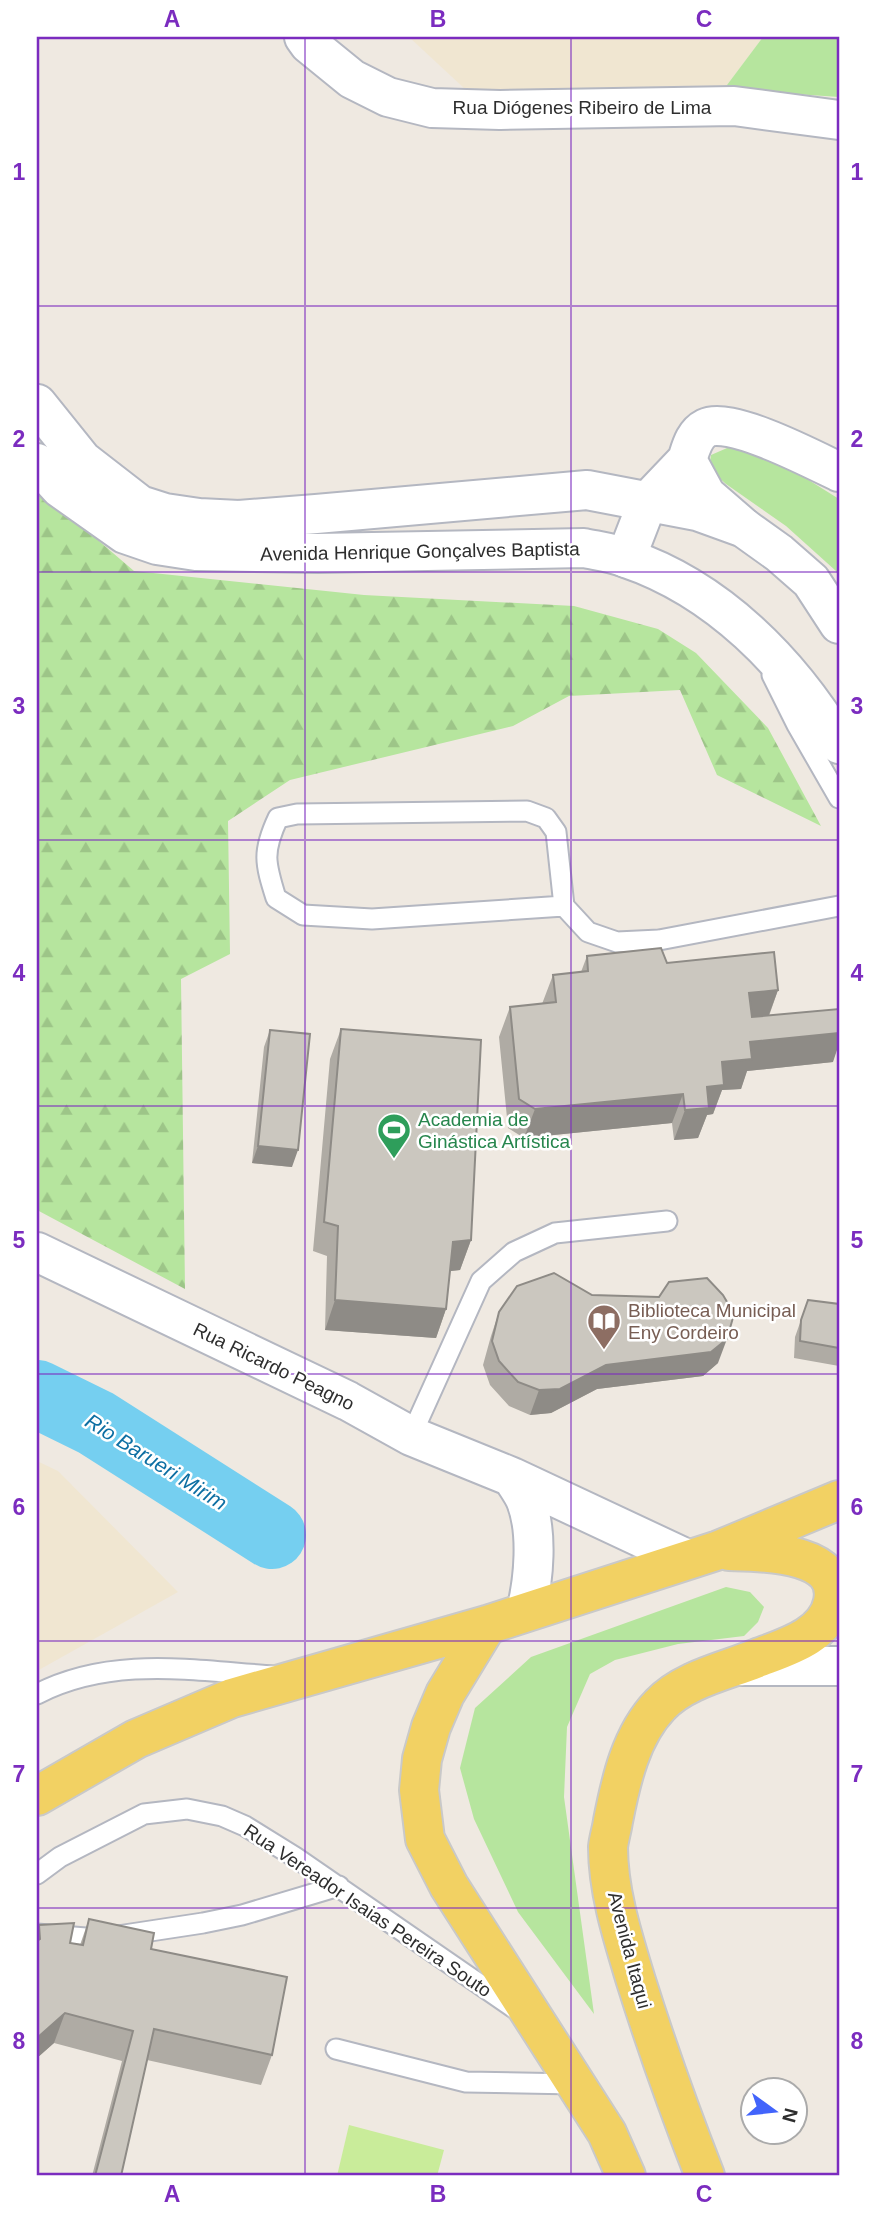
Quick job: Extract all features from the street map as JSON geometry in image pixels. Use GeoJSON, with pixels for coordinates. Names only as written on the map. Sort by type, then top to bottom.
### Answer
{"type":"FeatureCollection","features":[{"type":"Feature","properties":{"kind":"main road","name":"Rua Diógenes Ribeiro de Lima"},"geometry":{"type":"LineString","coordinates":[[304,37],[352,79],[388,97],[432,108],[500,110],[734,106],[839,120]]}},
{"type":"Feature","properties":{"kind":"main road","name":"Avenida Henrique Gonçalves Baptista"},"geometry":{"type":"LineString","coordinates":[[37,404],[82,460],[140,505],[199,519],[239,520],[587,490],[697,511],[744,528],[779,553],[811,581],[839,624]]}},
{"type":"Feature","properties":{"kind":"main road"},"geometry":{"type":"LineString","coordinates":[[626,558],[648,501],[687,460],[699,434],[708,427],[732,427],[839,472]]}},
{"type":"Feature","properties":{"kind":"main road"},"geometry":{"type":"LineString","coordinates":[[687,460],[706,495],[744,528]]}},
{"type":"Feature","properties":{"kind":"main road","name":"Avenida Henrique Gonçalves Baptista"},"geometry":{"type":"LineString","coordinates":[[37,463],[60,488],[125,534],[157,545],[183,549],[318,553],[584,548],[626,558],[662,574],[728,613],[780,661],[820,712],[839,744]]}},
{"type":"Feature","properties":{"kind":"main road","name":"Rua Ricardo Peagno"},"geometry":{"type":"LineString","coordinates":[[37,1252],[348,1401],[411,1436],[703,1555]]}},
{"type":"Feature","properties":{"kind":"main road"},"geometry":{"type":"LineString","coordinates":[[512,1477],[526,1501],[534,1551],[526,1611]]}},
{"type":"Feature","properties":{"kind":"main road"},"geometry":{"type":"LineString","coordinates":[[37,1796],[136,1739],[232,1698],[487,1625],[703,1555],[839,1500]]}},
{"type":"Feature","properties":{"kind":"main road"},"geometry":{"type":"LineString","coordinates":[[703,1555],[785,1554],[815,1565],[830,1577],[833,1602],[827,1618],[801,1640],[738,1665]]}},
{"type":"Feature","properties":{"kind":"main road"},"geometry":{"type":"LineString","coordinates":[[487,1625],[445,1694],[431,1727],[422,1759],[419,1790],[425,1839],[449,1886],[607,2133],[626,2176]]}},
{"type":"Feature","properties":{"kind":"main road","name":"Avenida Itaqui"},"geometry":{"type":"LineString","coordinates":[[705,2176],[662,2063],[615,1910],[608,1846],[619,1790],[634,1743],[661,1704],[695,1681],[738,1665],[839,1666]]}},
{"type":"Feature","properties":{"kind":"lane"},"geometry":{"type":"LineString","coordinates":[[752,637],[797,725],[839,798]]}},
{"type":"Feature","properties":{"kind":"lane"},"geometry":{"type":"LineString","coordinates":[[564,906],[372,919],[303,915],[276,898],[266,868],[267,842],[278,818],[297,814],[527,811],[546,818],[556,832],[564,906],[589,932],[617,942],[659,940],[839,906]]}},
{"type":"Feature","properties":{"kind":"lane"},"geometry":{"type":"LineString","coordinates":[[411,1436],[481,1281],[514,1252],[555,1233],[667,1221]]}},
{"type":"Feature","properties":{"kind":"lane"},"geometry":{"type":"LineString","coordinates":[[37,1694],[78,1678],[136,1668],[285,1676],[342,1666]]}},
{"type":"Feature","properties":{"kind":"lane","name":"Rua Vereador Isaias Pereira Souto"},"geometry":{"type":"LineString","coordinates":[[37,1874],[60,1857],[144,1814],[187,1809],[222,1816],[245,1826],[339,1886],[541,2027]]}},
{"type":"Feature","properties":{"kind":"lane"},"geometry":{"type":"LineString","coordinates":[[37,1934],[98,1939],[190,1925],[242,1915],[339,1886]]}},
{"type":"Feature","properties":{"kind":"lane"},"geometry":{"type":"LineString","coordinates":[[336,2049],[466,2082],[577,2084]]}},
{"type":"Feature","properties":{"kind":"shaded area"},"geometry":{"type":"Polygon","coordinates":[[[409,37],[763,37],[724,89],[465,89],[409,37]]]}},
{"type":"Feature","properties":{"kind":"shaded area"},"geometry":{"type":"Polygon","coordinates":[[[37,1461],[58,1471],[178,1592],[37,1671],[37,1461]]]}},
{"type":"Feature","properties":{"kind":"green space"},"geometry":{"type":"Polygon","coordinates":[[[763,37],[839,37],[839,97],[724,89],[763,37]]]}},
{"type":"Feature","properties":{"kind":"green space"},"geometry":{"type":"Polygon","coordinates":[[[734,445],[791,469],[839,499],[839,578],[836,571],[786,526],[709,469],[711,455],[734,445]]]}},
{"type":"Feature","properties":{"kind":"green space"},"geometry":{"type":"Polygon","coordinates":[[[37,488],[134,571],[364,595],[574,606],[658,629],[696,653],[768,728],[821,826],[717,775],[680,690],[569,696],[513,726],[290,780],[228,821],[230,954],[181,979],[185,1289],[37,1210],[37,488]]]}},
{"type":"Feature","properties":{"kind":"green space"},"geometry":{"type":"Polygon","coordinates":[[[726,1587],[750,1592],[764,1607],[758,1622],[744,1636],[678,1644],[615,1660],[590,1674],[567,1727],[564,1797],[594,2014],[518,1912],[474,1819],[460,1768],[475,1708],[531,1657],[726,1587]]]}},
{"type":"Feature","properties":{"kind":"green space"},"geometry":{"type":"Polygon","coordinates":[[[349,2125],[444,2150],[437,2176],[337,2176],[349,2125]]]}},
{"type":"Feature","properties":{"kind":"building"},"geometry":{"type":"Polygon","coordinates":[[[661,948],[667,963],[774,952],[778,990],[749,993],[752,1017],[839,1009],[839,1033],[750,1042],[752,1059],[722,1062],[724,1085],[707,1087],[709,1108],[685,1110],[683,1094],[535,1109],[519,1099],[510,1007],[556,1002],[553,975],[588,971],[587,956],[661,948]]]}},
{"type":"Feature","properties":{"kind":"building","name":"Academia de Ginástica Artística"},"geometry":{"type":"Polygon","coordinates":[[[341,1029],[481,1040],[471,1240],[453,1242],[446,1309],[335,1300],[338,1226],[324,1222],[341,1029]]]}},
{"type":"Feature","properties":{"kind":"building"},"geometry":{"type":"Polygon","coordinates":[[[270,1030],[310,1034],[298,1150],[258,1146],[270,1030]]]}},
{"type":"Feature","properties":{"kind":"building","name":"Biblioteca Municipal Eny Cordeiro"},"geometry":{"type":"Polygon","coordinates":[[[554,1273],[592,1295],[659,1297],[669,1282],[707,1278],[723,1295],[734,1314],[727,1339],[711,1352],[606,1365],[560,1389],[539,1390],[518,1382],[499,1361],[492,1341],[499,1312],[517,1286],[554,1273]]]}},
{"type":"Feature","properties":{"kind":"building"},"geometry":{"type":"Polygon","coordinates":[[[808,1300],[839,1304],[839,1348],[800,1341],[801,1320],[808,1300]]]}},
{"type":"Feature","properties":{"kind":"building"},"geometry":{"type":"Polygon","coordinates":[[[89,1919],[154,1933],[151,1949],[287,1977],[272,2055],[154,2029],[121,2176],[95,2176],[133,2031],[65,2013],[37,2038],[39,1925],[74,1923],[70,1943],[83,1945],[89,1919]]]}},
{"type":"Feature","properties":{"kind":"waterway","name":"Rio Barueri Mirim"},"geometry":{"type":"LineString","coordinates":[[37,1394],[96,1423],[272,1535]]}},
{"type":"Feature","properties":{"kind":"place","name":"Academia de Ginástica Artística"},"geometry":{"type":"Point","coordinates":[394,1160]}},
{"type":"Feature","properties":{"kind":"place","name":"Biblioteca Municipal Eny Cordeiro"},"geometry":{"type":"Point","coordinates":[604,1351]}}]}
